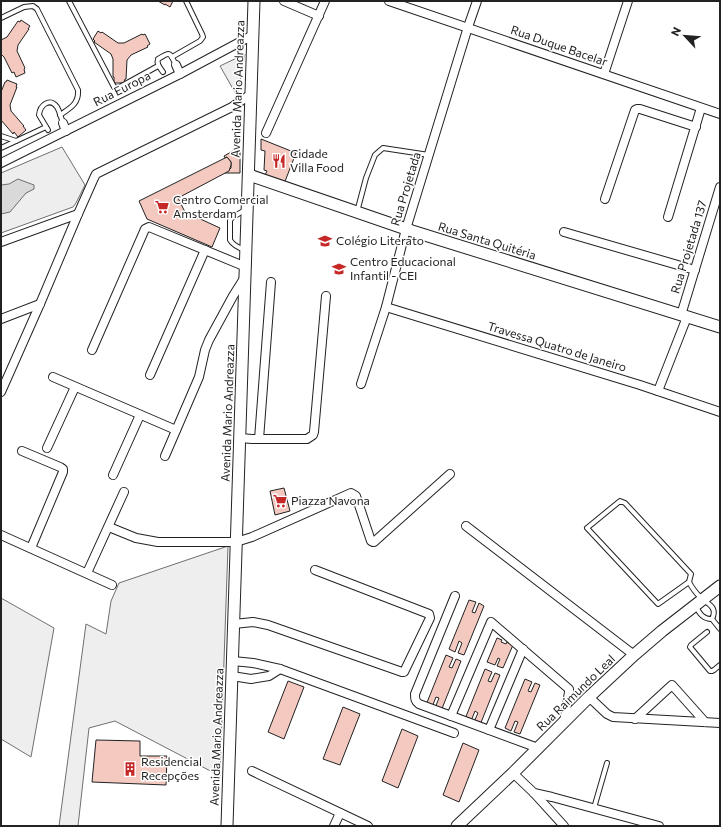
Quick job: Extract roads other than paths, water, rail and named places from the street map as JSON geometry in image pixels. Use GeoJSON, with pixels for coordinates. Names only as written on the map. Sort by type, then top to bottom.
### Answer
{"type":"FeatureCollection","features":[{"type":"Feature","properties":{"kind":"street","name":"Avenida Mario Andreazza"},"geometry":{"type":"LineString","coordinates":[[227,826],[254,1]]}},
{"type":"Feature","properties":{"kind":"street"},"geometry":{"type":"LineString","coordinates":[[284,1],[319,16]]}},
{"type":"Feature","properties":{"kind":"street"},"geometry":{"type":"LineString","coordinates":[[266,133],[325,1]]}},
{"type":"Feature","properties":{"kind":"street","name":"Rua Duque Bacelar"},"geometry":{"type":"LineString","coordinates":[[389,1],[720,114]]}},
{"type":"Feature","properties":{"kind":"street","name":"Rua Projetada"},"geometry":{"type":"LineString","coordinates":[[361,384],[386,307],[406,229],[477,1]]}},
{"type":"Feature","properties":{"kind":"street"},"geometry":{"type":"LineString","coordinates":[[604,74],[628,1]]}},
{"type":"Feature","properties":{"kind":"street","name":"Rua Europa"},"geometry":{"type":"LineString","coordinates":[[1,163],[63,123],[163,72],[180,74],[253,35]]}},
{"type":"Feature","properties":{"kind":"street"},"geometry":{"type":"LineString","coordinates":[[176,65],[180,74]]}},
{"type":"Feature","properties":{"kind":"street"},"geometry":{"type":"LineString","coordinates":[[1,392],[94,178],[99,172],[232,107],[251,94]]}},
{"type":"Feature","properties":{"kind":"street"},"geometry":{"type":"LineString","coordinates":[[668,218],[701,108]]}},
{"type":"Feature","properties":{"kind":"street"},"geometry":{"type":"LineString","coordinates":[[605,199],[635,110],[640,109],[696,127]]}},
{"type":"Feature","properties":{"kind":"street","name":"Rua Santa Quitéria"},"geometry":{"type":"LineString","coordinates":[[249,175],[406,229],[720,327]]}},
{"type":"Feature","properties":{"kind":"street","name":"Rua Projetada 137"},"geometry":{"type":"LineString","coordinates":[[658,391],[684,316],[695,270],[720,187]]}},
{"type":"Feature","properties":{"kind":"street"},"geometry":{"type":"LineString","coordinates":[[1,242],[78,214]]}},
{"type":"Feature","properties":{"kind":"street"},"geometry":{"type":"LineString","coordinates":[[92,350],[147,227],[205,250],[245,272],[209,340],[205,350],[199,377],[164,456]]}},
{"type":"Feature","properties":{"kind":"street"},"geometry":{"type":"LineString","coordinates":[[564,232],[695,270]]}},
{"type":"Feature","properties":{"kind":"street"},"geometry":{"type":"LineString","coordinates":[[150,375],[205,250]]}},
{"type":"Feature","properties":{"kind":"street"},"geometry":{"type":"LineString","coordinates":[[259,439],[271,282]]}},
{"type":"Feature","properties":{"kind":"street"},"geometry":{"type":"LineString","coordinates":[[240,438],[307,439],[314,432],[326,296]]}},
{"type":"Feature","properties":{"kind":"street"},"geometry":{"type":"LineString","coordinates":[[1,319],[40,304]]}},
{"type":"Feature","properties":{"kind":"street","name":"Travessa Quatro de Janeiro"},"geometry":{"type":"LineString","coordinates":[[386,307],[658,391],[720,412]]}},
{"type":"Feature","properties":{"kind":"street"},"geometry":{"type":"LineString","coordinates":[[53,377],[176,430]]}},
{"type":"Feature","properties":{"kind":"street"},"geometry":{"type":"LineString","coordinates":[[47,448],[75,387]]}},
{"type":"Feature","properties":{"kind":"street"},"geometry":{"type":"LineString","coordinates":[[113,475],[140,415]]}},
{"type":"Feature","properties":{"kind":"street"},"geometry":{"type":"LineString","coordinates":[[22,451],[63,469],[31,548]]}},
{"type":"Feature","properties":{"kind":"street"},"geometry":{"type":"LineString","coordinates":[[109,526],[136,538],[158,542],[236,542],[252,537],[351,493],[356,496],[371,541],[374,542],[450,474]]}},
{"type":"Feature","properties":{"kind":"street"},"geometry":{"type":"LineString","coordinates":[[87,573],[124,492]]}},
{"type":"Feature","properties":{"kind":"street"},"geometry":{"type":"LineString","coordinates":[[466,526],[634,655]]}},
{"type":"Feature","properties":{"kind":"street"},"geometry":{"type":"LineString","coordinates":[[1,535],[112,585]]}},
{"type":"Feature","properties":{"kind":"street"},"geometry":{"type":"LineString","coordinates":[[234,624],[253,622],[268,625],[404,672],[430,618],[429,614],[315,570]]}},
{"type":"Feature","properties":{"kind":"street","name":"Rua Raimundo Leal"},"geometry":{"type":"LineString","coordinates":[[457,826],[634,655],[720,586]]}},
{"type":"Feature","properties":{"kind":"street"},"geometry":{"type":"LineString","coordinates":[[455,596],[415,694],[416,702],[538,748]]}},
{"type":"Feature","properties":{"kind":"street"},"geometry":{"type":"LineString","coordinates":[[451,716],[491,622],[569,689],[564,722]]}},
{"type":"Feature","properties":{"kind":"street"},"geometry":{"type":"LineString","coordinates":[[489,730],[523,649]]}},
{"type":"Feature","properties":{"kind":"street"},"geometry":{"type":"LineString","coordinates":[[232,661],[253,663],[280,669],[454,733]]}},
{"type":"Feature","properties":{"kind":"street"},"geometry":{"type":"LineString","coordinates":[[232,676],[251,679],[269,676],[280,669]]}},
{"type":"Feature","properties":{"kind":"street"},"geometry":{"type":"LineString","coordinates":[[635,718],[672,685],[705,722]]}},
{"type":"Feature","properties":{"kind":"street"},"geometry":{"type":"LineString","coordinates":[[589,697],[610,717],[720,723]]}},
{"type":"Feature","properties":{"kind":"street"},"geometry":{"type":"LineString","coordinates":[[252,771],[368,826]]}},
{"type":"Feature","properties":{"kind":"street"},"geometry":{"type":"LineString","coordinates":[[513,773],[534,793],[564,826]]}},
{"type":"Feature","properties":{"kind":"street"},"geometry":{"type":"LineString","coordinates":[[534,793],[659,826]]}},
{"type":"Feature","properties":{"kind":"street"},"geometry":{"type":"LineString","coordinates":[[334,826],[340,813]]}},
{"type":"Feature","properties":{"kind":"lane"},"geometry":{"type":"LineString","coordinates":[[68,1],[114,87],[118,88],[163,72],[157,62],[158,59],[169,53],[171,54],[176,65]]}},
{"type":"Feature","properties":{"kind":"lane"},"geometry":{"type":"LineString","coordinates":[[172,56],[200,41],[202,37],[202,34],[186,1]]}},
{"type":"Feature","properties":{"kind":"lane"},"geometry":{"type":"LineString","coordinates":[[1,18],[24,7],[34,6],[37,9],[78,90],[77,100],[63,123]]}},
{"type":"Feature","properties":{"kind":"lane"},"geometry":{"type":"LineString","coordinates":[[1,148],[16,141],[49,132],[39,115],[42,106],[48,103],[53,104],[57,108],[63,123]]}},
{"type":"Feature","properties":{"kind":"lane"},"geometry":{"type":"LineString","coordinates":[[1,136],[16,141]]}},
{"type":"Feature","properties":{"kind":"lane"},"geometry":{"type":"LineString","coordinates":[[357,212],[366,178],[375,155],[383,148],[429,155]]}},
{"type":"Feature","properties":{"kind":"lane"},"geometry":{"type":"LineString","coordinates":[[246,250],[231,243],[230,220],[248,209]]}},
{"type":"Feature","properties":{"kind":"lane"},"geometry":{"type":"LineString","coordinates":[[689,582],[658,604],[587,528],[620,502],[625,503],[691,574],[689,582],[699,602],[701,615],[706,619],[712,619]]}},
{"type":"Feature","properties":{"kind":"lane"},"geometry":{"type":"LineString","coordinates":[[699,602],[711,605],[714,610],[712,619]]}},
{"type":"Feature","properties":{"kind":"lane"},"geometry":{"type":"LineString","coordinates":[[712,619],[720,629]]}},
{"type":"Feature","properties":{"kind":"lane"},"geometry":{"type":"LineString","coordinates":[[707,632],[690,647],[710,671],[714,670],[720,665]]}},
{"type":"Feature","properties":{"kind":"lane"},"geometry":{"type":"LineString","coordinates":[[594,808],[607,764]]}},
{"type":"Feature","properties":{"kind":"place","name":"Cidade Villa Food"},"geometry":{"type":"Point","coordinates":[279,161]}},
{"type":"Feature","properties":{"kind":"place","name":"Centro Comercial Amsterdam"},"geometry":{"type":"Point","coordinates":[162,207]}},
{"type":"Feature","properties":{"kind":"place","name":"Colégio Literato"},"geometry":{"type":"Point","coordinates":[325,241]}},
{"type":"Feature","properties":{"kind":"place","name":"Centro Educacional Infantil - CEI"},"geometry":{"type":"Point","coordinates":[339,269]}},
{"type":"Feature","properties":{"kind":"place","name":"Piazza Navona"},"geometry":{"type":"Point","coordinates":[280,501]}},
{"type":"Feature","properties":{"kind":"place","name":"Residencial Recepções"},"geometry":{"type":"Point","coordinates":[130,769]}}]}
